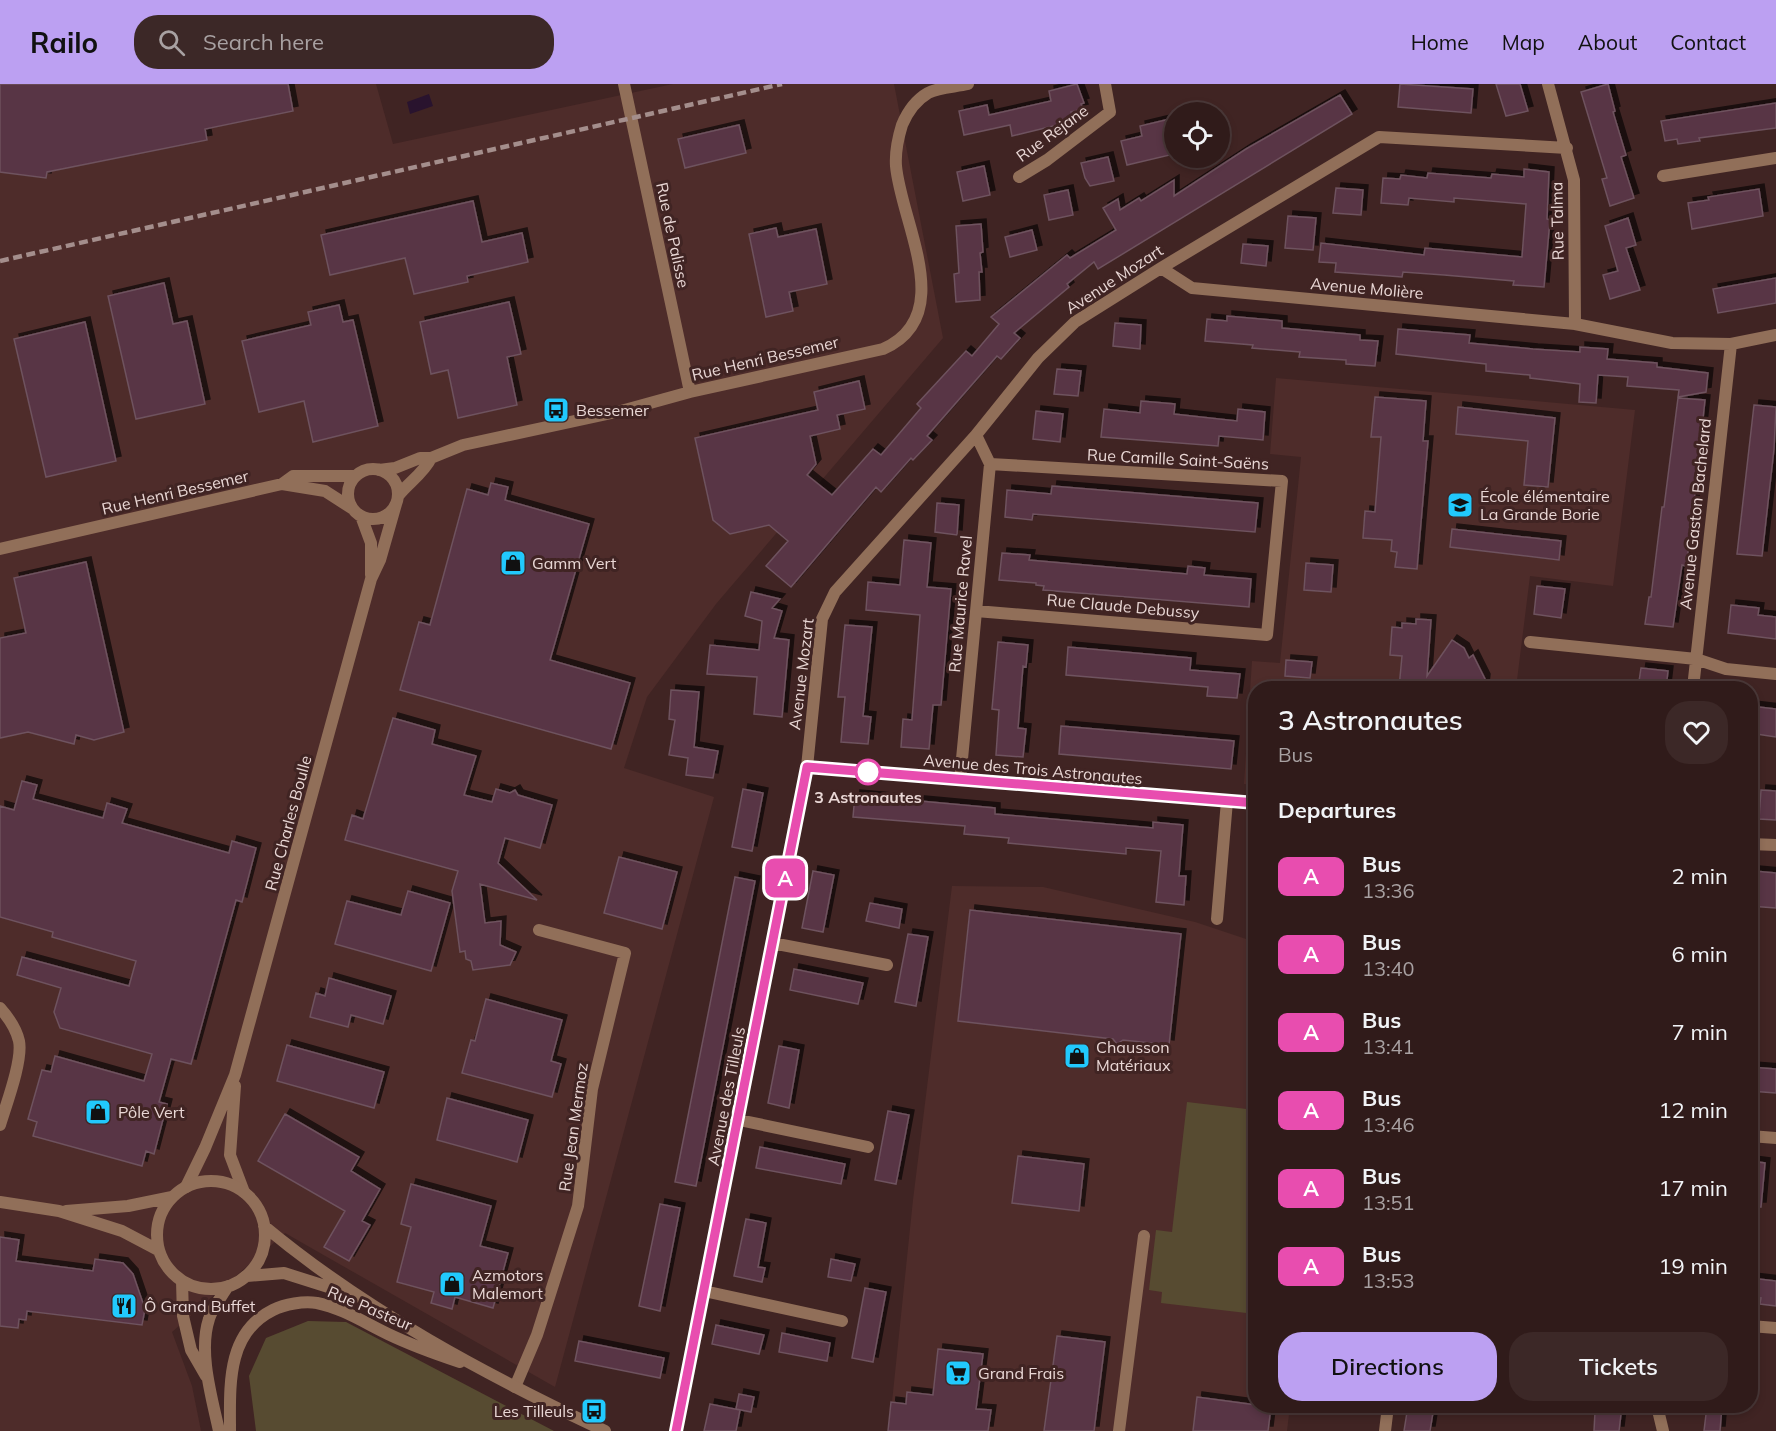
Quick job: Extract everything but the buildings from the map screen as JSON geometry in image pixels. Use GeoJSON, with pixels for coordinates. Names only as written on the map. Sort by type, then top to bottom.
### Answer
{"type":"FeatureCollection","features":[{"type":"Feature","properties":{"kind":"street","name":"Rue de Palisse"},"geometry":{"type":"LineString","coordinates":[[624,84],[690,392]]}},
{"type":"Feature","properties":{"kind":"street","name":"Rue Henri Bessemer"},"geometry":{"type":"LineString","coordinates":[[0,549],[282,484],[293,476],[356,476],[368,469],[396,468],[420,458],[431,458],[463,445],[609,414],[690,392],[883,349],[898,342],[919,316],[923,284],[896,165],[898,137],[908,112],[928,93],[968,84]]}},
{"type":"Feature","properties":{"kind":"street","name":"Rue Rejane"},"geometry":{"type":"LineString","coordinates":[[1019,177],[1047,160],[1110,111],[1105,84]]}},
{"type":"Feature","properties":{"kind":"street","name":"Rue Talma"},"geometry":{"type":"LineString","coordinates":[[1548,84],[1574,180],[1575,324]]}},
{"type":"Feature","properties":{"kind":"street","name":"Avenue Mozart"},"geometry":{"type":"LineString","coordinates":[[807,767],[822,619],[835,592],[976,435],[1038,358],[1075,322],[1379,136],[1567,148]]}},
{"type":"Feature","properties":{"kind":"street"},"geometry":{"type":"LineString","coordinates":[[1663,176],[1776,158]]}},
{"type":"Feature","properties":{"kind":"street","name":"Avenue Molière"},"geometry":{"type":"LineString","coordinates":[[1161,268],[1192,288],[1575,324],[1672,343],[1731,344],[1776,335]]}},
{"type":"Feature","properties":{"kind":"street","name":"Avenue Gaston Bachelard"},"geometry":{"type":"LineString","coordinates":[[1694,681],[1731,344]]}},
{"type":"Feature","properties":{"kind":"street"},"geometry":{"type":"LineString","coordinates":[[976,435],[990,464]]}},
{"type":"Feature","properties":{"kind":"street","name":"Rue Henri Bessemer"},"geometry":{"type":"LineString","coordinates":[[358,513],[377,518],[392,511],[408,484],[426,467],[431,458]]}},
{"type":"Feature","properties":{"kind":"street","name":"Rue Maurice Ravel"},"geometry":{"type":"LineString","coordinates":[[960,780],[990,464]]}},
{"type":"Feature","properties":{"kind":"street","name":"Rue Camille Saint-Saëns"},"geometry":{"type":"LineString","coordinates":[[990,464],[1282,481],[1267,635]]}},
{"type":"Feature","properties":{"kind":"street"},"geometry":{"type":"LineString","coordinates":[[379,470],[390,475],[395,481],[397,500]]}},
{"type":"Feature","properties":{"kind":"street"},"geometry":{"type":"LineString","coordinates":[[356,476],[349,489],[349,497],[358,513]]}},
{"type":"Feature","properties":{"kind":"street"},"geometry":{"type":"LineString","coordinates":[[282,484],[324,491],[358,513]]}},
{"type":"Feature","properties":{"kind":"street","name":"Rue Charles Boulle"},"geometry":{"type":"LineString","coordinates":[[186,1186],[205,1148],[235,1075],[371,579],[380,560],[397,500]]}},
{"type":"Feature","properties":{"kind":"street","name":"Rue Charles Boulle"},"geometry":{"type":"LineString","coordinates":[[358,513],[371,543],[371,579]]}},
{"type":"Feature","properties":{"kind":"street","name":"Rue Claude Debussy"},"geometry":{"type":"LineString","coordinates":[[976,611],[1267,635]]}},
{"type":"Feature","properties":{"kind":"street"},"geometry":{"type":"LineString","coordinates":[[1530,642],[1696,659],[1726,669],[1776,674]]}},
{"type":"Feature","properties":{"kind":"street","name":"Avenue des Trois Astronautes"},"geometry":{"type":"LineString","coordinates":[[807,767],[1248,802]]}},
{"type":"Feature","properties":{"kind":"street","name":"Avenue des Tilleuls"},"geometry":{"type":"LineString","coordinates":[[676,1431],[807,767]]}},
{"type":"Feature","properties":{"kind":"street"},"geometry":{"type":"LineString","coordinates":[[1217,919],[1227,801]]}},
{"type":"Feature","properties":{"kind":"street"},"geometry":{"type":"LineString","coordinates":[[1758,844],[1776,845]]}},
{"type":"Feature","properties":{"kind":"street","name":"Rue Jean Mermoz"},"geometry":{"type":"LineString","coordinates":[[515,1387],[537,1335],[578,1206],[592,1089],[625,953],[539,930]]}},
{"type":"Feature","properties":{"kind":"street"},"geometry":{"type":"LineString","coordinates":[[772,943],[887,965]]}},
{"type":"Feature","properties":{"kind":"street"},"geometry":{"type":"LineString","coordinates":[[0,1008],[14,1027],[20,1042],[19,1057],[0,1125]]}},
{"type":"Feature","properties":{"kind":"street","name":"Rue Charles Boulle"},"geometry":{"type":"LineString","coordinates":[[235,1075],[230,1155],[244,1192]]}},
{"type":"Feature","properties":{"kind":"street"},"geometry":{"type":"LineString","coordinates":[[739,1120],[868,1147]]}},
{"type":"Feature","properties":{"kind":"street"},"geometry":{"type":"LineString","coordinates":[[1758,1137],[1776,1138]]}},
{"type":"Feature","properties":{"kind":"street"},"geometry":{"type":"LineString","coordinates":[[247,1276],[258,1262],[264,1244],[264,1226],[257,1207],[244,1192],[225,1183],[205,1181],[186,1186],[172,1197],[161,1212],[156,1231],[158,1250],[167,1267],[182,1281],[196,1287],[212,1289],[228,1286],[247,1276],[284,1273],[356,1296]]}},
{"type":"Feature","properties":{"kind":"street"},"geometry":{"type":"LineString","coordinates":[[59,1211],[128,1206],[172,1197]]}},
{"type":"Feature","properties":{"kind":"street"},"geometry":{"type":"LineString","coordinates":[[0,1202],[59,1211],[122,1231],[158,1250]]}},
{"type":"Feature","properties":{"kind":"street"},"geometry":{"type":"LineString","coordinates":[[264,1226],[356,1296],[515,1387],[605,1431]]}},
{"type":"Feature","properties":{"kind":"street"},"geometry":{"type":"LineString","coordinates":[[1119,1431],[1144,1236]]}},
{"type":"Feature","properties":{"kind":"street"},"geometry":{"type":"LineString","coordinates":[[182,1281],[183,1316],[191,1350],[209,1382]]}},
{"type":"Feature","properties":{"kind":"street"},"geometry":{"type":"LineString","coordinates":[[219,1431],[209,1382],[205,1342],[209,1318],[228,1286]]}},
{"type":"Feature","properties":{"kind":"street"},"geometry":{"type":"LineString","coordinates":[[704,1291],[842,1321]]}},
{"type":"Feature","properties":{"kind":"street","name":"Rue Pasteur"},"geometry":{"type":"LineString","coordinates":[[230,1431],[230,1385],[235,1355],[244,1334],[264,1314],[279,1307],[297,1303],[316,1303],[342,1311],[438,1355],[481,1368]]}},
{"type":"Feature","properties":{"kind":"street"},"geometry":{"type":"LineString","coordinates":[[1758,1327],[1776,1328]]}},
{"type":"Feature","properties":{"kind":"street"},"geometry":{"type":"LineString","coordinates":[[1385,1431],[1387,1413]]}},
{"type":"Feature","properties":{"kind":"street"},"geometry":{"type":"LineString","coordinates":[[1659,1413],[1663,1431]]}},
{"type":"Feature","properties":{"kind":"shaded area"},"geometry":{"type":"Polygon","coordinates":[[[0,84],[376,84],[393,144],[673,84],[894,84],[943,338],[716,604],[647,697],[624,768],[714,797],[555,1387],[285,1233],[172,1332],[192,1386],[201,1431],[0,1431],[0,84]]]}},
{"type":"Feature","properties":{"kind":"shaded area"},"geometry":{"type":"Polygon","coordinates":[[[429,94],[433,106],[410,114],[407,102],[429,94]]]}},
{"type":"Feature","properties":{"kind":"shaded area","name":"École élémentaire La Grande Borie"},"geometry":{"type":"Polygon","coordinates":[[[1276,378],[1635,410],[1613,586],[1530,576],[1517,681],[1251,681],[1252,661],[1280,663],[1301,457],[1270,454],[1276,378]]]}},
{"type":"Feature","properties":{"kind":"shaded area","name":"École élémentaire La Grande Borie"},"geometry":{"type":"Polygon","coordinates":[[[1248,722],[1248,784],[1244,784],[1248,722]]]}},
{"type":"Feature","properties":{"kind":"shaded area"},"geometry":{"type":"Polygon","coordinates":[[[952,886],[1043,887],[1195,922],[1248,940],[1248,1413],[1289,1413],[1287,1431],[889,1431],[913,1200],[952,886]]]}},
{"type":"Feature","properties":{"kind":"shaded area"},"geometry":{"type":"Polygon","coordinates":[[[1187,1102],[1248,1109],[1248,1313],[1161,1303],[1162,1292],[1149,1290],[1156,1230],[1172,1232],[1187,1102]]]}},
{"type":"Feature","properties":{"kind":"shaded area"},"geometry":{"type":"Polygon","coordinates":[[[308,1321],[346,1322],[554,1431],[256,1431],[249,1376],[266,1338],[308,1321]]]}},
{"type":"Feature","properties":{"kind":"railway"},"geometry":{"type":"LineString","coordinates":[[0,261],[782,84]]}},
{"type":"Feature","properties":{"kind":"bus line","name":"A"},"geometry":{"type":"LineString","coordinates":[[676,1431],[807,767],[1248,802]]}},
{"type":"Feature","properties":{"kind":"place","name":"Bessemer"},"geometry":{"type":"Point","coordinates":[556,410]}},
{"type":"Feature","properties":{"kind":"place","name":"École élémentaire La Grande Borie"},"geometry":{"type":"Point","coordinates":[1460,505]}},
{"type":"Feature","properties":{"kind":"place","name":"Gamm Vert"},"geometry":{"type":"Point","coordinates":[513,563]}},
{"type":"Feature","properties":{"kind":"place","name":"3 Astronautes"},"geometry":{"type":"Point","coordinates":[868,772]}},
{"type":"Feature","properties":{"kind":"place","name":"Chausson Matériaux"},"geometry":{"type":"Point","coordinates":[1077,1056]}},
{"type":"Feature","properties":{"kind":"place","name":"Pôle Vert"},"geometry":{"type":"Point","coordinates":[98,1112]}},
{"type":"Feature","properties":{"kind":"place","name":"Azmotors Malemort"},"geometry":{"type":"Point","coordinates":[452,1284]}},
{"type":"Feature","properties":{"kind":"place","name":"Ô Grand Buffet"},"geometry":{"type":"Point","coordinates":[124,1306]}},
{"type":"Feature","properties":{"kind":"place","name":"Grand Frais"},"geometry":{"type":"Point","coordinates":[958,1373]}},
{"type":"Feature","properties":{"kind":"place","name":"Les Tilleuls"},"geometry":{"type":"Point","coordinates":[594,1411]}}]}
